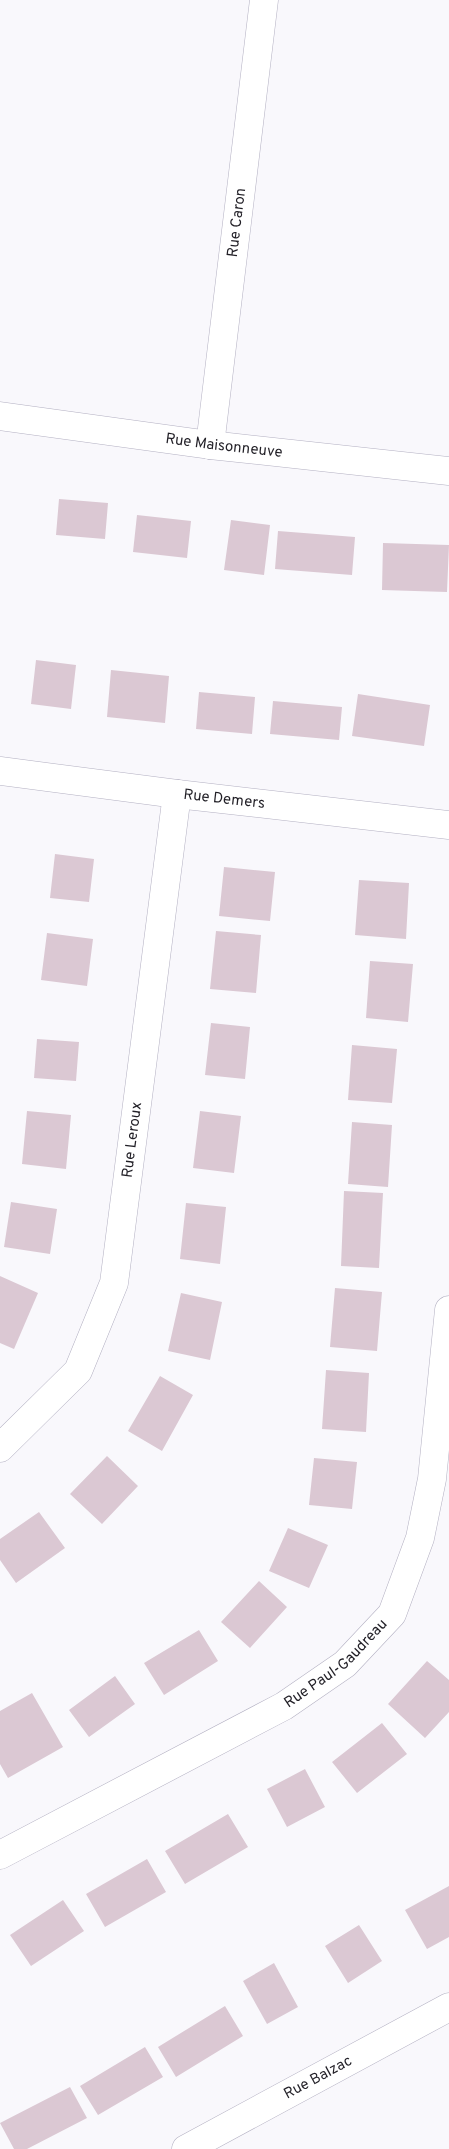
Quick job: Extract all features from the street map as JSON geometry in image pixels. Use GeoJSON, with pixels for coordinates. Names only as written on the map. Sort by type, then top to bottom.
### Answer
{"type":"FeatureCollection","features":[{"type":"Feature","properties":{"kind":"street","name":"Rue Caron"},"geometry":{"type":"LineString","coordinates":[[210,445],[264,0]]}},
{"type":"Feature","properties":{"kind":"street","name":"Rue Maisonneuve"},"geometry":{"type":"LineString","coordinates":[[0,416],[210,445],[449,471]]}},
{"type":"Feature","properties":{"kind":"street","name":"Rue Demers"},"geometry":{"type":"LineString","coordinates":[[0,771],[177,794],[449,825]]}},
{"type":"Feature","properties":{"kind":"street","name":"Rue Leroux"},"geometry":{"type":"LineString","coordinates":[[0,1448],[78,1371],[114,1283],[177,794]]}},
{"type":"Feature","properties":{"kind":"street","name":"Rue Paul-Gaudreau"},"geometry":{"type":"LineString","coordinates":[[0,1855],[284,1706],[345,1664],[392,1614],[420,1538],[432,1480],[449,1310]]}},
{"type":"Feature","properties":{"kind":"street","name":"Rue Balzac"},"geometry":{"type":"LineString","coordinates":[[186,2149],[449,2007]]}},
{"type":"Feature","properties":{"kind":"building"},"geometry":{"type":"Polygon","coordinates":[[[59,499],[108,503],[105,539],[56,535],[59,499]]]}},
{"type":"Feature","properties":{"kind":"building"},"geometry":{"type":"Polygon","coordinates":[[[137,515],[191,521],[187,558],[133,552],[137,515]]]}},
{"type":"Feature","properties":{"kind":"building"},"geometry":{"type":"Polygon","coordinates":[[[231,520],[270,525],[264,575],[224,570],[231,520]]]}},
{"type":"Feature","properties":{"kind":"building"},"geometry":{"type":"Polygon","coordinates":[[[278,531],[355,537],[352,575],[275,569],[278,531]]]}},
{"type":"Feature","properties":{"kind":"building"},"geometry":{"type":"Polygon","coordinates":[[[383,543],[449,545],[447,592],[382,590],[383,543]]]}},
{"type":"Feature","properties":{"kind":"building"},"geometry":{"type":"Polygon","coordinates":[[[36,660],[76,665],[71,709],[31,704],[36,660]]]}},
{"type":"Feature","properties":{"kind":"building"},"geometry":{"type":"Polygon","coordinates":[[[111,670],[169,676],[165,723],[107,717],[111,670]]]}},
{"type":"Feature","properties":{"kind":"building"},"geometry":{"type":"Polygon","coordinates":[[[199,692],[255,697],[252,734],[196,729],[199,692]]]}},
{"type":"Feature","properties":{"kind":"building"},"geometry":{"type":"Polygon","coordinates":[[[358,694],[430,705],[424,746],[352,736],[358,694]]]}},
{"type":"Feature","properties":{"kind":"building"},"geometry":{"type":"Polygon","coordinates":[[[273,701],[342,707],[339,740],[270,734],[273,701]]]}},
{"type":"Feature","properties":{"kind":"building"},"geometry":{"type":"Polygon","coordinates":[[[55,854],[94,859],[89,902],[50,898],[55,854]]]}},
{"type":"Feature","properties":{"kind":"building"},"geometry":{"type":"Polygon","coordinates":[[[224,867],[275,872],[270,921],[219,916],[224,867]]]}},
{"type":"Feature","properties":{"kind":"building"},"geometry":{"type":"Polygon","coordinates":[[[359,880],[409,883],[406,939],[355,935],[359,880]]]}},
{"type":"Feature","properties":{"kind":"building"},"geometry":{"type":"Polygon","coordinates":[[[216,931],[261,935],[256,993],[210,989],[216,931]]]}},
{"type":"Feature","properties":{"kind":"building"},"geometry":{"type":"Polygon","coordinates":[[[47,933],[93,939],[87,986],[41,980],[47,933]]]}},
{"type":"Feature","properties":{"kind":"building"},"geometry":{"type":"Polygon","coordinates":[[[370,961],[413,964],[408,1022],[366,1018],[370,961]]]}},
{"type":"Feature","properties":{"kind":"building"},"geometry":{"type":"Polygon","coordinates":[[[211,1023],[250,1027],[245,1079],[205,1075],[211,1023]]]}},
{"type":"Feature","properties":{"kind":"building"},"geometry":{"type":"Polygon","coordinates":[[[37,1039],[79,1042],[76,1081],[34,1078],[37,1039]]]}},
{"type":"Feature","properties":{"kind":"building"},"geometry":{"type":"Polygon","coordinates":[[[352,1045],[397,1049],[392,1103],[348,1100],[352,1045]]]}},
{"type":"Feature","properties":{"kind":"building"},"geometry":{"type":"Polygon","coordinates":[[[27,1111],[71,1115],[66,1169],[22,1164],[27,1111]]]}},
{"type":"Feature","properties":{"kind":"building"},"geometry":{"type":"Polygon","coordinates":[[[200,1111],[241,1116],[234,1173],[193,1168],[200,1111]]]}},
{"type":"Feature","properties":{"kind":"building"},"geometry":{"type":"Polygon","coordinates":[[[352,1122],[392,1125],[388,1187],[348,1184],[352,1122]]]}},
{"type":"Feature","properties":{"kind":"building"},"geometry":{"type":"Polygon","coordinates":[[[344,1191],[383,1193],[379,1268],[341,1266],[344,1191]]]}},
{"type":"Feature","properties":{"kind":"building"},"geometry":{"type":"Polygon","coordinates":[[[11,1202],[57,1209],[50,1254],[4,1247],[11,1202]]]}},
{"type":"Feature","properties":{"kind":"building"},"geometry":{"type":"Polygon","coordinates":[[[186,1203],[226,1207],[220,1264],[180,1259],[186,1203]]]}},
{"type":"Feature","properties":{"kind":"building"},"geometry":{"type":"Polygon","coordinates":[[[0,1276],[38,1293],[14,1349],[0,1343],[0,1276]]]}},
{"type":"Feature","properties":{"kind":"building"},"geometry":{"type":"Polygon","coordinates":[[[335,1288],[382,1292],[377,1351],[330,1347],[335,1288]]]}},
{"type":"Feature","properties":{"kind":"building"},"geometry":{"type":"Polygon","coordinates":[[[181,1293],[222,1302],[210,1360],[168,1351],[181,1293]]]}},
{"type":"Feature","properties":{"kind":"building"},"geometry":{"type":"Polygon","coordinates":[[[326,1370],[369,1373],[366,1432],[322,1429],[326,1370]]]}},
{"type":"Feature","properties":{"kind":"building"},"geometry":{"type":"Polygon","coordinates":[[[160,1376],[193,1395],[162,1451],[128,1431],[160,1376]]]}},
{"type":"Feature","properties":{"kind":"building"},"geometry":{"type":"Polygon","coordinates":[[[107,1456],[138,1486],[102,1524],[70,1494],[107,1456]]]}},
{"type":"Feature","properties":{"kind":"building"},"geometry":{"type":"Polygon","coordinates":[[[314,1458],[357,1462],[352,1509],[309,1505],[314,1458]]]}},
{"type":"Feature","properties":{"kind":"building"},"geometry":{"type":"Polygon","coordinates":[[[39,1512],[65,1548],[16,1583],[0,1560],[0,1539],[39,1512]]]}},
{"type":"Feature","properties":{"kind":"building"},"geometry":{"type":"Polygon","coordinates":[[[288,1528],[328,1545],[309,1588],[269,1571],[288,1528]]]}},
{"type":"Feature","properties":{"kind":"building"},"geometry":{"type":"Polygon","coordinates":[[[259,1581],[287,1607],[250,1648],[221,1622],[259,1581]]]}},
{"type":"Feature","properties":{"kind":"building"},"geometry":{"type":"Polygon","coordinates":[[[199,1630],[218,1661],[164,1695],[144,1663],[199,1630]]]}},
{"type":"Feature","properties":{"kind":"building"},"geometry":{"type":"Polygon","coordinates":[[[427,1661],[449,1680],[449,1712],[425,1738],[388,1704],[427,1661]]]}},
{"type":"Feature","properties":{"kind":"building"},"geometry":{"type":"Polygon","coordinates":[[[115,1676],[135,1704],[89,1737],[69,1710],[115,1676]]]}},
{"type":"Feature","properties":{"kind":"building"},"geometry":{"type":"Polygon","coordinates":[[[32,1693],[63,1747],[8,1778],[0,1764],[0,1711],[32,1693]]]}},
{"type":"Feature","properties":{"kind":"building"},"geometry":{"type":"Polygon","coordinates":[[[382,1723],[407,1754],[357,1793],[332,1762],[382,1723]]]}},
{"type":"Feature","properties":{"kind":"building"},"geometry":{"type":"Polygon","coordinates":[[[305,1769],[325,1807],[287,1827],[267,1789],[305,1769]]]}},
{"type":"Feature","properties":{"kind":"building"},"geometry":{"type":"Polygon","coordinates":[[[228,1814],[248,1847],[185,1884],[165,1851],[228,1814]]]}},
{"type":"Feature","properties":{"kind":"building"},"geometry":{"type":"Polygon","coordinates":[[[147,1859],[166,1892],[105,1927],[86,1894],[147,1859]]]}},
{"type":"Feature","properties":{"kind":"building"},"geometry":{"type":"Polygon","coordinates":[[[449,1886],[449,1937],[427,1949],[405,1910],[449,1886]]]}},
{"type":"Feature","properties":{"kind":"building"},"geometry":{"type":"Polygon","coordinates":[[[63,1900],[84,1931],[31,1966],[10,1935],[63,1900]]]}},
{"type":"Feature","properties":{"kind":"building"},"geometry":{"type":"Polygon","coordinates":[[[359,1925],[382,1961],[348,1983],[325,1946],[359,1925]]]}},
{"type":"Feature","properties":{"kind":"building"},"geometry":{"type":"Polygon","coordinates":[[[274,1963],[298,2007],[267,2024],[243,1981],[274,1963]]]}},
{"type":"Feature","properties":{"kind":"building"},"geometry":{"type":"Polygon","coordinates":[[[225,2006],[243,2036],[176,2077],[158,2047],[225,2006]]]}},
{"type":"Feature","properties":{"kind":"building"},"geometry":{"type":"Polygon","coordinates":[[[145,2047],[163,2077],[98,2115],[80,2086],[145,2047]]]}},
{"type":"Feature","properties":{"kind":"building"},"geometry":{"type":"Polygon","coordinates":[[[70,2087],[87,2118],[27,2149],[14,2149],[0,2123],[70,2087]]]}}]}
